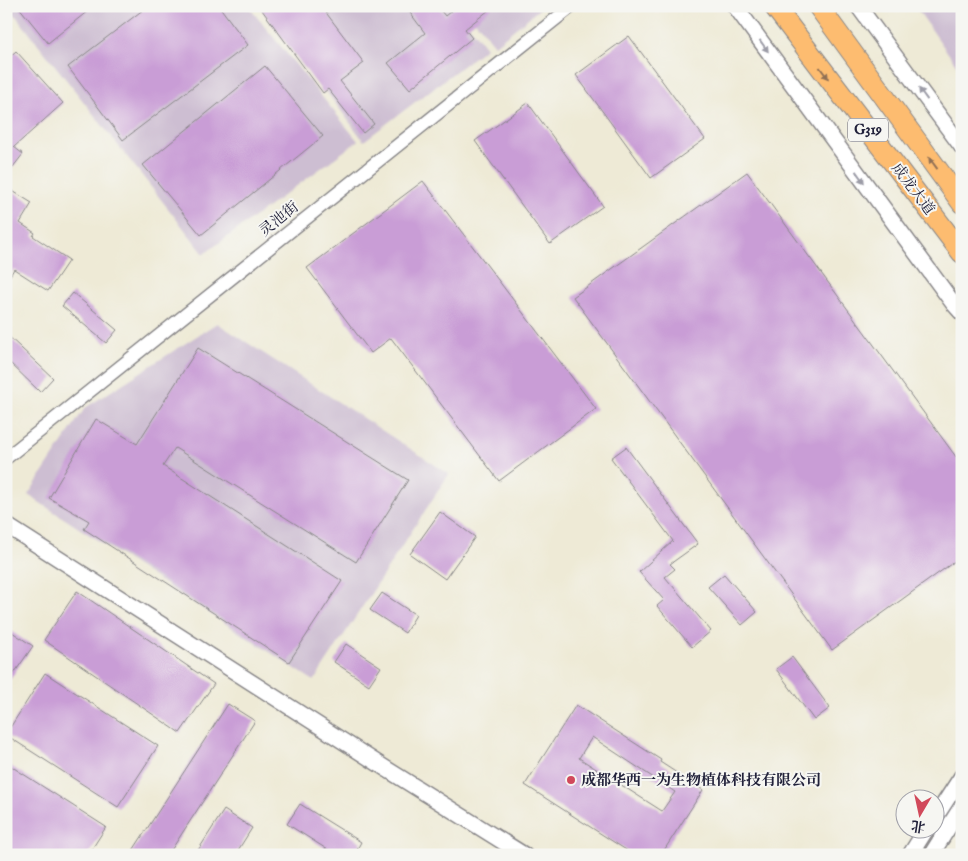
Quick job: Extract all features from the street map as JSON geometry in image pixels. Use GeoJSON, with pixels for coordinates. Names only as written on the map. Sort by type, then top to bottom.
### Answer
{"type":"FeatureCollection","features":[{"type":"Feature","properties":{"kind":"highway","name":"成龙大道"},"geometry":{"type":"LineString","coordinates":[[774,6],[962,253]]}},
{"type":"Feature","properties":{"kind":"highway","name":"成龙大道"},"geometry":{"type":"LineString","coordinates":[[818,6],[962,203]]}},
{"type":"Feature","properties":{"kind":"street","name":"灵池街"},"geometry":{"type":"LineString","coordinates":[[6,458],[572,6]]}},
{"type":"Feature","properties":{"kind":"street"},"geometry":{"type":"LineString","coordinates":[[736,6],[962,313]]}},
{"type":"Feature","properties":{"kind":"street"},"geometry":{"type":"LineString","coordinates":[[858,6],[962,147]]}},
{"type":"Feature","properties":{"kind":"street"},"geometry":{"type":"LineString","coordinates":[[6,525],[524,855]]}},
{"type":"Feature","properties":{"kind":"street"},"geometry":{"type":"LineString","coordinates":[[946,801],[962,776]]}},
{"type":"Feature","properties":{"kind":"street"},"geometry":{"type":"LineString","coordinates":[[931,855],[962,806]]}},
{"type":"Feature","properties":{"kind":"street"},"geometry":{"type":"LineString","coordinates":[[910,855],[921,838]]}},
{"type":"Feature","properties":{"kind":"shaded area"},"geometry":{"type":"Polygon","coordinates":[[[8,6],[248,6],[358,141],[204,254],[8,6]]]}},
{"type":"Feature","properties":{"kind":"shaded area"},"geometry":{"type":"Polygon","coordinates":[[[261,6],[454,6],[486,48],[364,141],[261,6]]]}},
{"type":"Feature","properties":{"kind":"shaded area"},"geometry":{"type":"Polygon","coordinates":[[[463,6],[543,6],[495,45],[463,6]]]}},
{"type":"Feature","properties":{"kind":"shaded area"},"geometry":{"type":"Polygon","coordinates":[[[915,6],[962,6],[962,73],[915,6]]]}},
{"type":"Feature","properties":{"kind":"shaded area"},"geometry":{"type":"Polygon","coordinates":[[[217,323],[449,474],[314,681],[28,495],[85,408],[217,323]]]}},
{"type":"Feature","properties":{"kind":"building"},"geometry":{"type":"Polygon","coordinates":[[[18,6],[94,6],[48,43],[18,6]]]}},
{"type":"Feature","properties":{"kind":"building"},"geometry":{"type":"Polygon","coordinates":[[[148,6],[219,6],[248,45],[123,140],[68,67],[148,6]]]}},
{"type":"Feature","properties":{"kind":"building"},"geometry":{"type":"Polygon","coordinates":[[[259,6],[321,6],[364,63],[340,81],[374,124],[363,133],[328,89],[323,93],[259,6]]]}},
{"type":"Feature","properties":{"kind":"building"},"geometry":{"type":"Polygon","coordinates":[[[405,6],[437,6],[445,16],[457,6],[494,6],[465,29],[472,38],[410,89],[388,63],[425,33],[405,6]]]}},
{"type":"Feature","properties":{"kind":"building"},"geometry":{"type":"Polygon","coordinates":[[[629,36],[705,139],[651,178],[576,75],[629,36]]]}},
{"type":"Feature","properties":{"kind":"building"},"geometry":{"type":"Polygon","coordinates":[[[16,51],[63,103],[14,147],[23,154],[6,176],[6,60],[16,51]]]}},
{"type":"Feature","properties":{"kind":"building"},"geometry":{"type":"Polygon","coordinates":[[[265,66],[323,136],[201,235],[143,165],[265,66]]]}},
{"type":"Feature","properties":{"kind":"building"},"geometry":{"type":"Polygon","coordinates":[[[528,103],[603,206],[550,244],[475,141],[528,103]]]}},
{"type":"Feature","properties":{"kind":"building"},"geometry":{"type":"Polygon","coordinates":[[[747,172],[962,465],[962,556],[832,650],[573,297],[747,172]]]}},
{"type":"Feature","properties":{"kind":"building"},"geometry":{"type":"Polygon","coordinates":[[[423,181],[596,409],[499,481],[391,338],[371,353],[307,268],[423,181]]]}},
{"type":"Feature","properties":{"kind":"building"},"geometry":{"type":"Polygon","coordinates":[[[6,187],[32,203],[20,223],[35,233],[33,236],[69,260],[48,291],[14,269],[6,282],[6,187]]]}},
{"type":"Feature","properties":{"kind":"building"},"geometry":{"type":"Polygon","coordinates":[[[73,293],[117,330],[106,343],[62,306],[73,293]]]}},
{"type":"Feature","properties":{"kind":"building"},"geometry":{"type":"Polygon","coordinates":[[[6,334],[53,378],[40,392],[6,359],[6,334]]]}},
{"type":"Feature","properties":{"kind":"building"},"geometry":{"type":"Polygon","coordinates":[[[198,348],[408,480],[356,562],[175,448],[163,466],[342,581],[289,662],[84,529],[89,521],[49,498],[96,419],[137,444],[198,348]]]}},
{"type":"Feature","properties":{"kind":"building"},"geometry":{"type":"Polygon","coordinates":[[[626,447],[698,544],[670,564],[675,569],[665,577],[711,631],[692,647],[657,606],[664,600],[639,572],[673,541],[611,458],[626,447]]]}},
{"type":"Feature","properties":{"kind":"building"},"geometry":{"type":"Polygon","coordinates":[[[440,512],[475,537],[445,579],[410,554],[440,512]]]}},
{"type":"Feature","properties":{"kind":"building"},"geometry":{"type":"Polygon","coordinates":[[[724,574],[757,612],[742,625],[708,587],[724,574]]]}},
{"type":"Feature","properties":{"kind":"building"},"geometry":{"type":"Polygon","coordinates":[[[77,591],[214,684],[180,733],[44,640],[77,591]]]}},
{"type":"Feature","properties":{"kind":"building"},"geometry":{"type":"Polygon","coordinates":[[[382,593],[416,615],[405,633],[370,610],[382,593]]]}},
{"type":"Feature","properties":{"kind":"building"},"geometry":{"type":"Polygon","coordinates":[[[6,628],[33,646],[6,685],[6,628]]]}},
{"type":"Feature","properties":{"kind":"building"},"geometry":{"type":"Polygon","coordinates":[[[346,644],[381,667],[369,685],[334,662],[346,644]]]}},
{"type":"Feature","properties":{"kind":"building"},"geometry":{"type":"Polygon","coordinates":[[[792,657],[830,708],[814,720],[776,669],[792,657]]]}},
{"type":"Feature","properties":{"kind":"building"},"geometry":{"type":"Polygon","coordinates":[[[45,673],[158,746],[118,807],[6,735],[45,673]]]}},
{"type":"Feature","properties":{"kind":"building"},"geometry":{"type":"Polygon","coordinates":[[[228,704],[255,721],[168,855],[130,855],[228,704]]]}},
{"type":"Feature","properties":{"kind":"building","name":"成都华西一为生物植体科技有限公司"},"geometry":{"type":"Polygon","coordinates":[[[576,705],[661,760],[660,762],[703,790],[661,855],[634,855],[525,785],[576,705]],[[592,737],[579,758],[662,811],[675,792],[592,737]]]}},
{"type":"Feature","properties":{"kind":"building"},"geometry":{"type":"Polygon","coordinates":[[[6,763],[106,827],[88,855],[15,855],[6,849],[6,763]]]}},
{"type":"Feature","properties":{"kind":"building"},"geometry":{"type":"Polygon","coordinates":[[[300,804],[361,842],[354,855],[336,855],[287,824],[300,804]]]}},
{"type":"Feature","properties":{"kind":"building"},"geometry":{"type":"Polygon","coordinates":[[[224,810],[252,828],[235,855],[195,855],[224,810]]]}},
{"type":"Feature","properties":{"kind":"place","name":"成都华西一为生物植体科技有限公司"},"geometry":{"type":"Point","coordinates":[571,780]}}]}
